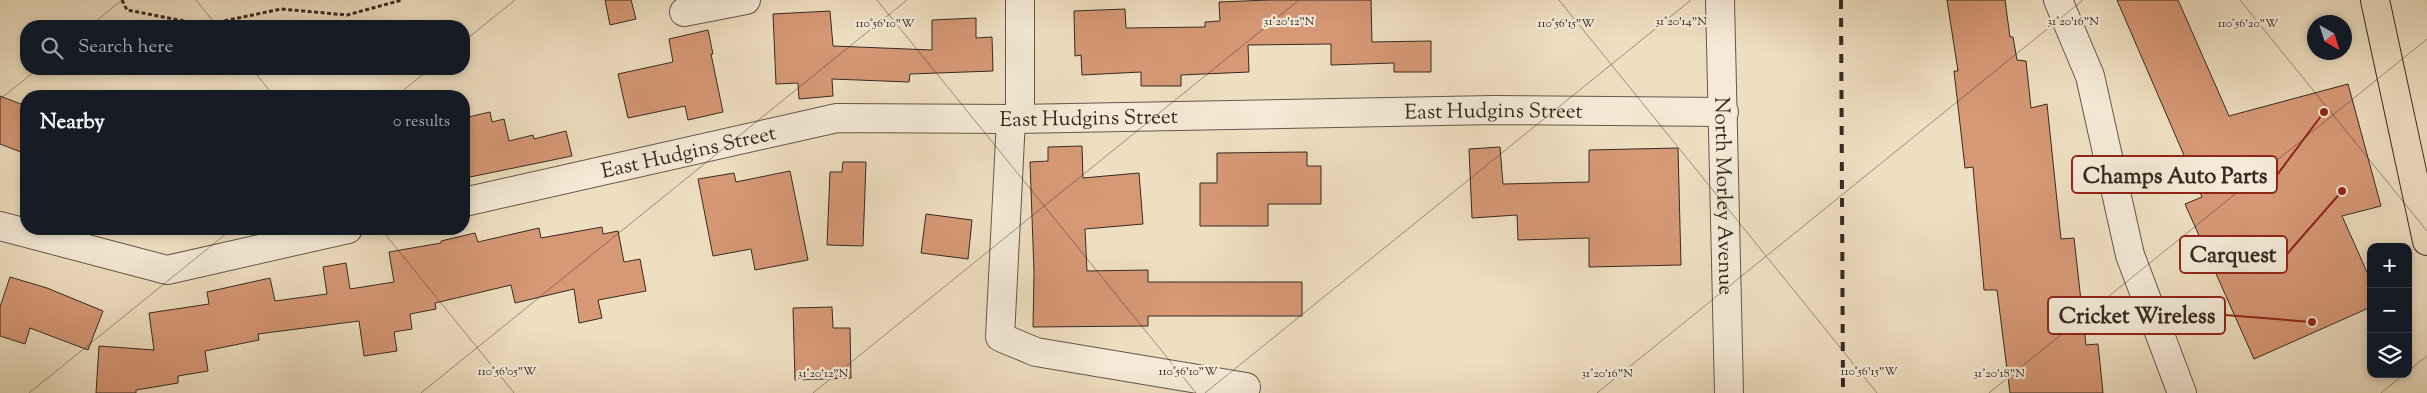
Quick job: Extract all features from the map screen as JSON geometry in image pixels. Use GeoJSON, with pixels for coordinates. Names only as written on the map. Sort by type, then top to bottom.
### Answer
{"type":"FeatureCollection","features":[{"type":"Feature","properties":{"kind":"main road"},"geometry":{"type":"LineString","coordinates":[[2375,0],[2427,241]]}},
{"type":"Feature","properties":{"kind":"street"},"geometry":{"type":"LineString","coordinates":[[684,12],[746,0]]}},
{"type":"Feature","properties":{"kind":"street"},"geometry":{"type":"LineString","coordinates":[[1020,0],[1015,119],[1000,337],[1036,352],[1246,386]]}},
{"type":"Feature","properties":{"kind":"street","name":"North Morley Avenue"},"geometry":{"type":"LineString","coordinates":[[1720,0],[1729,393]]}},
{"type":"Feature","properties":{"kind":"street"},"geometry":{"type":"LineString","coordinates":[[2058,0],[2090,76],[2130,255],[2182,393]]}},
{"type":"Feature","properties":{"kind":"street","name":"East Hudgins Street"},"geometry":{"type":"LineString","coordinates":[[470,201],[837,118],[1015,119],[1494,110],[1724,112]]}},
{"type":"Feature","properties":{"kind":"street"},"geometry":{"type":"LineString","coordinates":[[0,226],[20,231]]}},
{"type":"Feature","properties":{"kind":"street"},"geometry":{"type":"LineString","coordinates":[[34,235],[167,270],[322,235]]}},
{"type":"Feature","properties":{"kind":"path"},"geometry":{"type":"LineString","coordinates":[[122,0],[127,10],[178,20]]}},
{"type":"Feature","properties":{"kind":"path"},"geometry":{"type":"LineString","coordinates":[[228,20],[281,9],[347,16],[402,0]]}},
{"type":"Feature","properties":{"kind":"building"},"geometry":{"type":"Polygon","coordinates":[[[605,0],[631,0],[636,19],[610,25],[605,0]]]}},
{"type":"Feature","properties":{"kind":"building"},"geometry":{"type":"Polygon","coordinates":[[[1371,0],[1372,42],[1431,41],[1431,72],[1394,72],[1394,63],[1331,65],[1331,44],[1248,45],[1249,72],[1181,75],[1181,86],[1141,86],[1141,72],[1082,75],[1081,55],[1075,56],[1074,11],[1125,9],[1126,28],[1205,27],[1205,22],[1220,21],[1219,2],[1371,0]]]}},
{"type":"Feature","properties":{"kind":"building"},"geometry":{"type":"Polygon","coordinates":[[[1947,0],[2005,0],[2010,37],[2013,37],[2017,60],[2026,61],[2031,108],[2047,104],[2061,239],[2074,238],[2086,345],[2098,344],[2103,393],[2010,393],[1997,290],[1984,290],[1973,167],[1965,168],[1954,71],[1958,71],[1947,0]]]}},
{"type":"Feature","properties":{"kind":"building"},"geometry":{"type":"Polygon","coordinates":[[[2117,0],[2178,0],[2229,116],[2348,84],[2381,206],[2342,216],[2367,272],[2367,309],[2254,359],[2185,204],[2202,197],[2117,0]]]}},
{"type":"Feature","properties":{"kind":"building"},"geometry":{"type":"Polygon","coordinates":[[[830,11],[833,46],[932,50],[932,20],[976,18],[976,38],[992,37],[993,71],[910,74],[909,82],[832,79],[833,96],[799,99],[798,83],[776,84],[773,14],[830,11]]]}},
{"type":"Feature","properties":{"kind":"building"},"geometry":{"type":"Polygon","coordinates":[[[708,30],[723,112],[688,120],[685,106],[628,118],[618,74],[673,62],[669,39],[708,30]]]}},
{"type":"Feature","properties":{"kind":"building"},"geometry":{"type":"Polygon","coordinates":[[[0,96],[20,104],[20,152],[0,144],[0,96]]]}},
{"type":"Feature","properties":{"kind":"building"},"geometry":{"type":"Polygon","coordinates":[[[490,112],[492,122],[504,119],[509,141],[533,135],[534,139],[566,131],[572,156],[470,177],[470,117],[490,112]]]}},
{"type":"Feature","properties":{"kind":"building"},"geometry":{"type":"Polygon","coordinates":[[[1082,146],[1083,178],[1139,173],[1143,224],[1085,229],[1087,271],[1148,270],[1148,282],[1302,282],[1302,316],[1148,316],[1148,326],[1033,327],[1034,272],[1030,162],[1048,161],[1048,147],[1082,146]]]}},
{"type":"Feature","properties":{"kind":"building"},"geometry":{"type":"Polygon","coordinates":[[[1500,147],[1503,184],[1589,182],[1589,150],[1678,148],[1681,265],[1589,267],[1589,238],[1518,240],[1517,215],[1472,218],[1469,149],[1500,147]]]}},
{"type":"Feature","properties":{"kind":"building"},"geometry":{"type":"Polygon","coordinates":[[[1307,152],[1307,166],[1321,166],[1321,204],[1268,204],[1268,226],[1200,226],[1200,183],[1217,183],[1217,153],[1307,152]]]}},
{"type":"Feature","properties":{"kind":"building"},"geometry":{"type":"Polygon","coordinates":[[[843,162],[866,162],[863,246],[827,245],[830,172],[842,172],[843,162]]]}},
{"type":"Feature","properties":{"kind":"building"},"geometry":{"type":"Polygon","coordinates":[[[790,171],[808,260],[755,270],[751,249],[713,256],[698,179],[734,173],[736,182],[790,171]]]}},
{"type":"Feature","properties":{"kind":"building"},"geometry":{"type":"Polygon","coordinates":[[[926,214],[972,220],[968,259],[921,253],[926,214]]]}},
{"type":"Feature","properties":{"kind":"building"},"geometry":{"type":"Polygon","coordinates":[[[602,227],[603,234],[618,231],[624,262],[640,259],[646,291],[598,300],[602,318],[579,323],[574,289],[515,303],[511,285],[435,303],[436,309],[410,314],[412,329],[394,332],[397,351],[364,356],[359,321],[258,334],[259,340],[205,351],[208,371],[178,376],[178,383],[136,390],[136,393],[96,393],[99,346],[154,350],[149,313],[209,304],[207,292],[270,278],[275,301],[327,294],[323,267],[346,263],[350,289],[394,282],[389,252],[441,243],[441,241],[475,233],[478,242],[539,228],[541,238],[602,227]]]}},
{"type":"Feature","properties":{"kind":"building"},"geometry":{"type":"Polygon","coordinates":[[[10,277],[47,288],[103,311],[88,350],[30,328],[25,344],[0,336],[0,307],[10,277]]]}},
{"type":"Feature","properties":{"kind":"building"},"geometry":{"type":"Polygon","coordinates":[[[832,307],[833,328],[850,328],[851,378],[795,380],[793,308],[832,307]]]}},
{"type":"Feature","properties":{"kind":"railway"},"geometry":{"type":"LineString","coordinates":[[1841,0],[1843,393]]}},
{"type":"Feature","properties":{"kind":"place","name":"Champs Auto Parts"},"geometry":{"type":"Point","coordinates":[2324,112]}},
{"type":"Feature","properties":{"kind":"place","name":"Carquest"},"geometry":{"type":"Point","coordinates":[2342,191]}},
{"type":"Feature","properties":{"kind":"place","name":"Cricket Wireless"},"geometry":{"type":"Point","coordinates":[2312,322]}}]}
